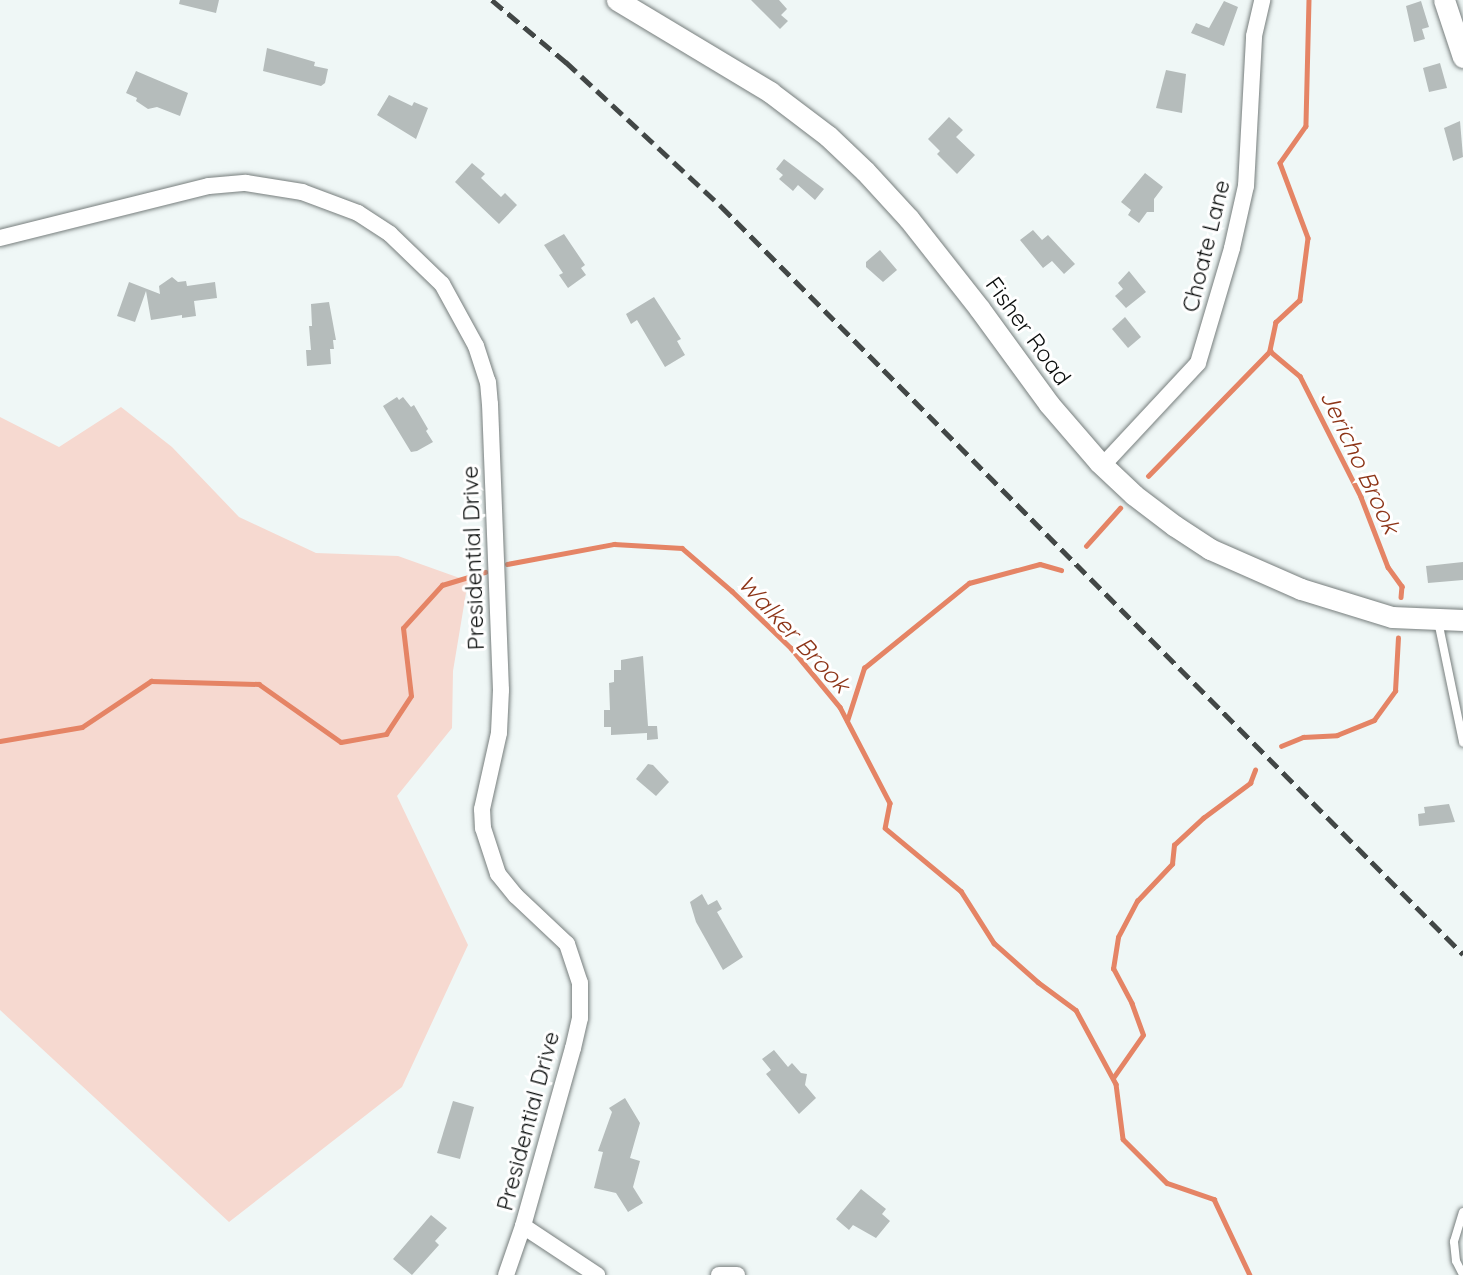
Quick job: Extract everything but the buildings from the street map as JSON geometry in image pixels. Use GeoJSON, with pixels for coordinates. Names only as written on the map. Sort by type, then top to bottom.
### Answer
{"type":"FeatureCollection","features":[{"type":"Feature","properties":{"kind":"street","name":"Fisher Road"},"geometry":{"type":"LineString","coordinates":[[617,0],[770,92],[828,136],[909,219],[979,308],[1049,404],[1102,465],[1134,495],[1175,526],[1209,549],[1301,589],[1392,617],[1463,620]]}},
{"type":"Feature","properties":{"kind":"street","name":"Choate Lane"},"geometry":{"type":"LineString","coordinates":[[1102,465],[1198,363],[1232,248],[1246,186],[1254,36],[1262,0]]}},
{"type":"Feature","properties":{"kind":"street"},"geometry":{"type":"LineString","coordinates":[[1444,0],[1463,57]]}},
{"type":"Feature","properties":{"kind":"street","name":"Presidential Drive"},"geometry":{"type":"LineString","coordinates":[[0,238],[185,190],[246,183],[268,186],[336,203],[390,234],[432,273],[454,304],[476,346],[488,382],[490,404],[500,690],[499,733],[482,809],[483,828],[498,874],[516,896],[566,944],[580,983],[580,1018],[523,1226],[506,1275]]}},
{"type":"Feature","properties":{"kind":"street"},"geometry":{"type":"LineString","coordinates":[[523,1226],[597,1275]]}},
{"type":"Feature","properties":{"kind":"street"},"geometry":{"type":"LineString","coordinates":[[719,1275],[737,1275]]}},
{"type":"Feature","properties":{"kind":"lane"},"geometry":{"type":"LineString","coordinates":[[1437,621],[1463,742]]}},
{"type":"Feature","properties":{"kind":"lane"},"geometry":{"type":"LineString","coordinates":[[1463,1212],[1454,1242],[1456,1261],[1463,1275]]}},
{"type":"Feature","properties":{"kind":"shaded area"},"geometry":{"type":"Polygon","coordinates":[[[121,407],[172,447],[239,517],[316,553],[398,556],[468,581],[453,671],[452,728],[397,796],[468,945],[402,1087],[229,1222],[0,1010],[0,417],[59,447],[121,407]]]}},
{"type":"Feature","properties":{"kind":"waterway","name":"Jericho Brook"},"geometry":{"type":"LineString","coordinates":[[1309,0],[1306,126],[1280,163],[1308,238],[1300,300],[1276,322],[1270,351],[1300,376],[1361,497],[1388,567],[1402,586],[1401,597]]}},
{"type":"Feature","properties":{"kind":"waterway","name":"Jericho Brook"},"geometry":{"type":"LineString","coordinates":[[1148,476],[1270,351]]}},
{"type":"Feature","properties":{"kind":"waterway","name":"Jericho Brook"},"geometry":{"type":"LineString","coordinates":[[1086,546],[1120,508]]}},
{"type":"Feature","properties":{"kind":"waterway","name":"Walker Brook"},"geometry":{"type":"LineString","coordinates":[[507,564],[614,544],[682,548],[732,591],[791,648],[840,707],[890,803],[885,828],[961,891],[994,943],[1038,982],[1076,1010],[1116,1084],[1123,1139],[1167,1183],[1214,1199],[1250,1275]]}},
{"type":"Feature","properties":{"kind":"waterway","name":"Jericho Brook"},"geometry":{"type":"LineString","coordinates":[[847,721],[864,668],[969,583],[1040,564],[1061,570]]}},
{"type":"Feature","properties":{"kind":"waterway","name":"Walker Brook"},"geometry":{"type":"LineString","coordinates":[[0,741],[82,727],[151,681],[259,684],[341,742],[386,734],[411,696],[403,628],[442,585],[485,572]]}},
{"type":"Feature","properties":{"kind":"waterway","name":"Jericho Brook"},"geometry":{"type":"LineString","coordinates":[[1281,746],[1303,737],[1337,735],[1374,720],[1395,691],[1398,638]]}},
{"type":"Feature","properties":{"kind":"waterway","name":"Jericho Brook"},"geometry":{"type":"LineString","coordinates":[[1113,1078],[1143,1035],[1132,1004],[1113,969],[1118,937],[1137,901],[1172,864],[1174,845],[1203,818],[1250,783],[1255,770]]}},
{"type":"Feature","properties":{"kind":"railway"},"geometry":{"type":"LineString","coordinates":[[492,0],[566,62],[721,206],[1463,954]]}}]}
